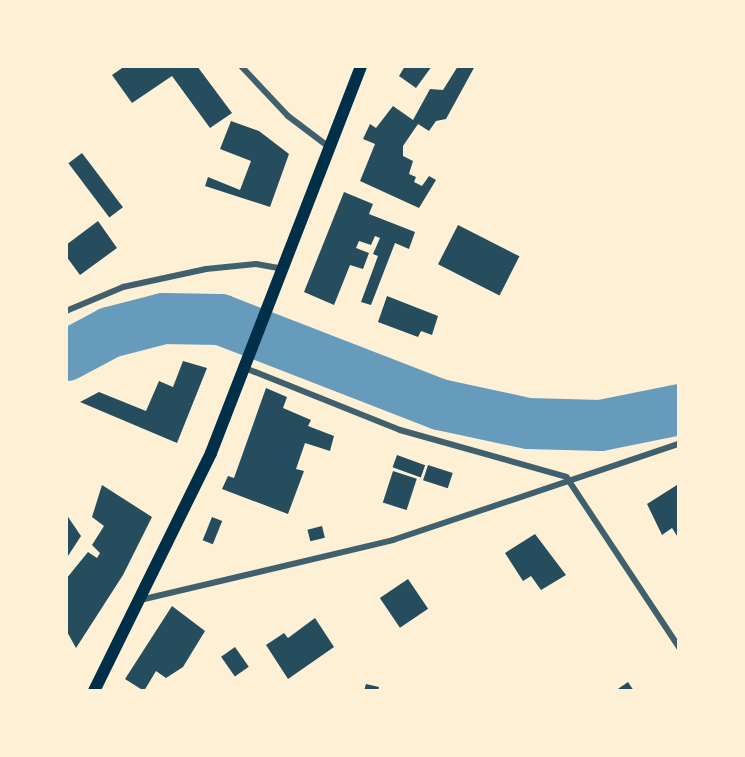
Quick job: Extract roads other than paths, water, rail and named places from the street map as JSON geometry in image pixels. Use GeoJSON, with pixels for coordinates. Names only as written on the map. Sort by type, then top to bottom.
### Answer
{"type":"FeatureCollection","features":[{"type":"Feature","properties":{"kind":"main road"},"geometry":{"type":"LineString","coordinates":[[93,691],[211,453],[248,355],[332,149],[361,66]]}},
{"type":"Feature","properties":{"kind":"street"},"geometry":{"type":"LineString","coordinates":[[241,66],[288,116],[332,149]]}},
{"type":"Feature","properties":{"kind":"street"},"geometry":{"type":"LineString","coordinates":[[66,310],[123,288],[206,269],[256,264],[283,269]]}},
{"type":"Feature","properties":{"kind":"street"},"geometry":{"type":"LineString","coordinates":[[244,367],[400,430],[567,478],[679,646]]}},
{"type":"Feature","properties":{"kind":"street"},"geometry":{"type":"LineString","coordinates":[[139,600],[393,540],[567,478],[679,444]]}},
{"type":"Feature","properties":{"kind":"waterway"},"geometry":{"type":"LineString","coordinates":[[66,355],[109,332],[163,318],[220,319],[439,404],[528,423],[600,425],[679,409]]}}]}
